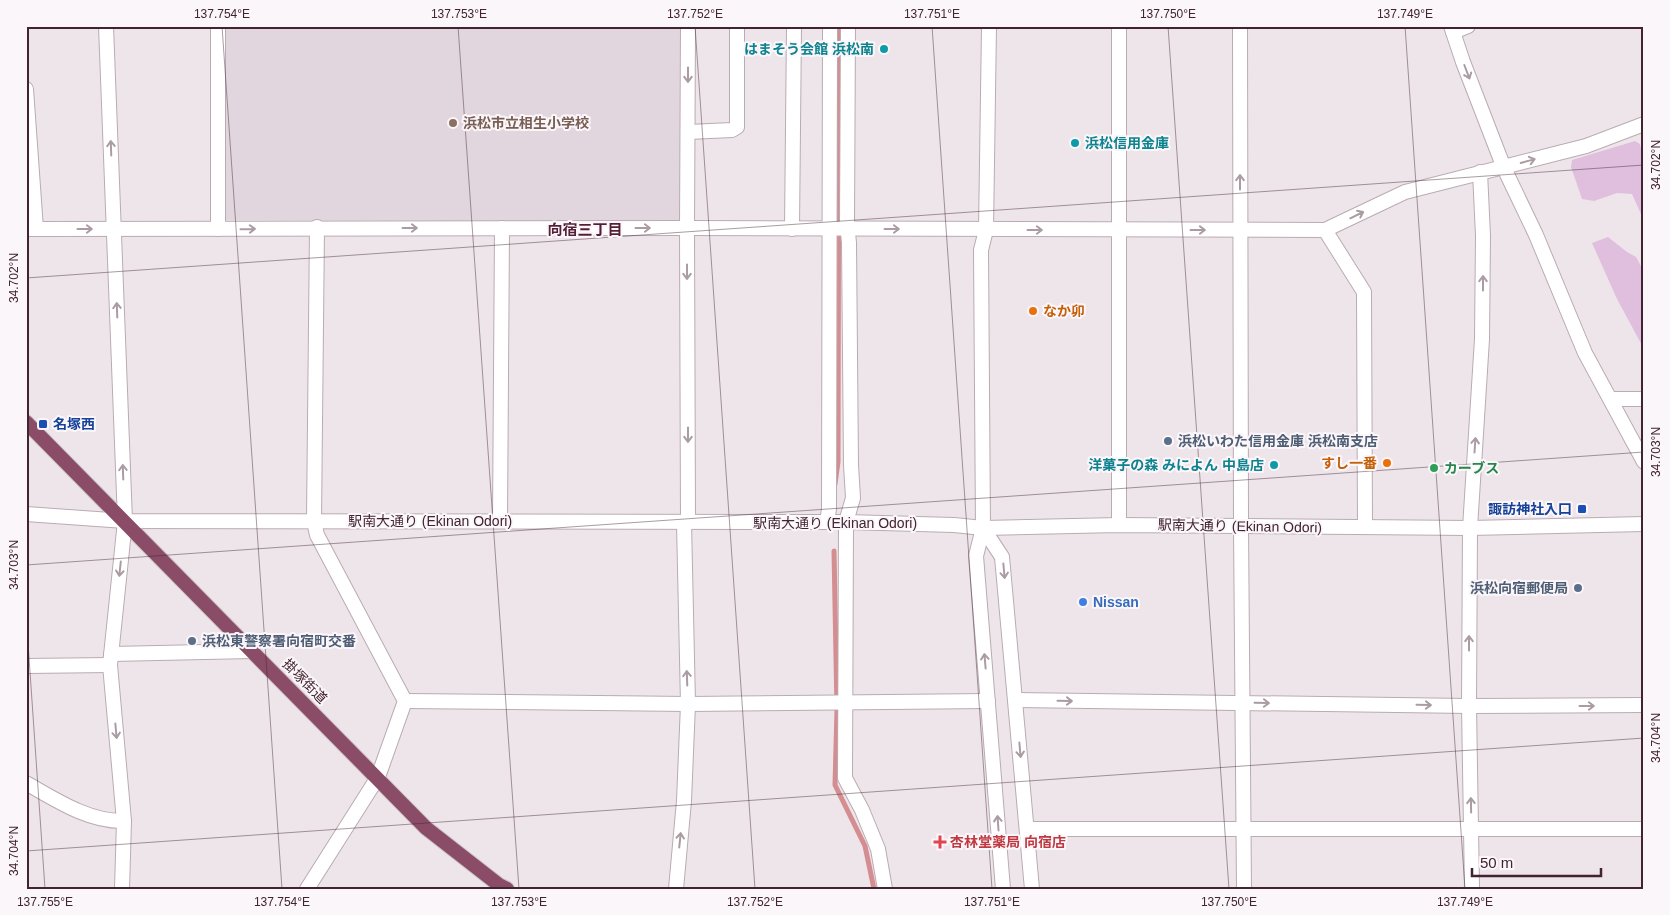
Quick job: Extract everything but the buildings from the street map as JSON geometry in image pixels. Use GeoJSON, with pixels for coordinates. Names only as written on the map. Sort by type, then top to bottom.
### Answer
{"type":"FeatureCollection","features":[{"type":"Feature","properties":{"kind":"highway","name":"掛塚街道"},"geometry":{"type":"LineString","coordinates":[[26,422],[378,777],[426,828],[499,885],[507,889]]}},
{"type":"Feature","properties":{"kind":"street"},"geometry":{"type":"LineString","coordinates":[[106,26],[125,521],[110,659],[124,821],[122,889]]}},
{"type":"Feature","properties":{"kind":"street"},"geometry":{"type":"LineString","coordinates":[[218,26],[218,229]]}},
{"type":"Feature","properties":{"kind":"street"},"geometry":{"type":"LineString","coordinates":[[676,889],[684,802],[688,704],[686,523],[688,26]]}},
{"type":"Feature","properties":{"kind":"street"},"geometry":{"type":"LineString","coordinates":[[688,132],[732,130],[737,127],[737,26]]}},
{"type":"Feature","properties":{"kind":"street"},"geometry":{"type":"LineString","coordinates":[[792,229],[794,26]]}},
{"type":"Feature","properties":{"kind":"street"},"geometry":{"type":"LineString","coordinates":[[830,26],[829,222],[839,229]]}},
{"type":"Feature","properties":{"kind":"street"},"geometry":{"type":"LineString","coordinates":[[827,522],[839,229],[847,222],[848,26]]}},
{"type":"Feature","properties":{"kind":"street"},"geometry":{"type":"LineString","coordinates":[[989,26],[990,71],[986,230],[981,250],[983,528],[976,556],[1003,889]]}},
{"type":"Feature","properties":{"kind":"street"},"geometry":{"type":"LineString","coordinates":[[1119,26],[1119,525]]}},
{"type":"Feature","properties":{"kind":"street"},"geometry":{"type":"LineString","coordinates":[[1240,26],[1244,889]]}},
{"type":"Feature","properties":{"kind":"street"},"geometry":{"type":"LineString","coordinates":[[1468,26],[1452,29],[1504,168],[1536,235],[1585,353],[1644,462]]}},
{"type":"Feature","properties":{"kind":"street"},"geometry":{"type":"LineString","coordinates":[[26,89],[31,229],[317,227],[1325,230],[1406,192],[1586,146],[1644,124]]}},
{"type":"Feature","properties":{"kind":"street"},"geometry":{"type":"LineString","coordinates":[[1472,889],[1469,706],[1470,528],[1482,339],[1483,236],[1480,172]]}},
{"type":"Feature","properties":{"kind":"street"},"geometry":{"type":"LineString","coordinates":[[307,889],[378,777],[405,701],[317,535],[314,521],[317,227]]}},
{"type":"Feature","properties":{"kind":"street"},"geometry":{"type":"LineString","coordinates":[[500,521],[502,228]]}},
{"type":"Feature","properties":{"kind":"street"},"geometry":{"type":"LineString","coordinates":[[839,229],[853,498],[846,522],[846,696],[840,702],[845,778],[862,810],[878,849],[885,889]]}},
{"type":"Feature","properties":{"kind":"street"},"geometry":{"type":"LineString","coordinates":[[1325,230],[1364,292],[1365,527]]}},
{"type":"Feature","properties":{"kind":"street"},"geometry":{"type":"LineString","coordinates":[[1611,399],[1644,399]]}},
{"type":"Feature","properties":{"kind":"street","name":"駅南大通り (Ekinan Odori)"},"geometry":{"type":"LineString","coordinates":[[26,514],[125,521],[846,522],[954,525],[983,528],[1119,525],[1470,528],[1644,524]]}},
{"type":"Feature","properties":{"kind":"street"},"geometry":{"type":"LineString","coordinates":[[983,528],[1002,557],[1032,889]]}},
{"type":"Feature","properties":{"kind":"street"},"geometry":{"type":"LineString","coordinates":[[26,666],[252,651]]}},
{"type":"Feature","properties":{"kind":"street"},"geometry":{"type":"LineString","coordinates":[[1016,700],[1469,706],[1644,706]]}},
{"type":"Feature","properties":{"kind":"street"},"geometry":{"type":"LineString","coordinates":[[405,701],[688,704],[988,701]]}},
{"type":"Feature","properties":{"kind":"street"},"geometry":{"type":"LineString","coordinates":[[26,783],[85,813],[115,821],[124,821]]}},
{"type":"Feature","properties":{"kind":"street"},"geometry":{"type":"LineString","coordinates":[[1028,829],[1644,830]]}},
{"type":"Feature","properties":{"kind":"shaded area","name":"浜松市立相生小学校"},"geometry":{"type":"Polygon","coordinates":[[[225,26],[680,26],[681,222],[224,220],[225,26]]]}},
{"type":"Feature","properties":{"kind":"shaded area"},"geometry":{"type":"Polygon","coordinates":[[[1635,141],[1640,144],[1644,163],[1644,214],[1641,214],[1632,194],[1617,193],[1594,201],[1582,199],[1571,167],[1572,160],[1635,141]]]}},
{"type":"Feature","properties":{"kind":"shaded area"},"geometry":{"type":"Polygon","coordinates":[[[1608,237],[1636,257],[1643,270],[1644,349],[1617,299],[1592,243],[1608,237]]]}},
{"type":"Feature","properties":{"kind":"waterway"},"geometry":{"type":"LineString","coordinates":[[835,484],[838,462],[839,26]]}},
{"type":"Feature","properties":{"kind":"waterway"},"geometry":{"type":"LineString","coordinates":[[834,551],[837,710],[835,785],[865,846],[874,889]]}},
{"type":"Feature","properties":{"kind":"place","name":"はまそう会館 浜松南"},"geometry":{"type":"Point","coordinates":[884,49]}},
{"type":"Feature","properties":{"kind":"place","name":"浜松市立相生小学校"},"geometry":{"type":"Point","coordinates":[453,123]}},
{"type":"Feature","properties":{"kind":"place","name":"浜松信用金庫"},"geometry":{"type":"Point","coordinates":[1075,143]}},
{"type":"Feature","properties":{"kind":"place","name":"なか卯"},"geometry":{"type":"Point","coordinates":[1033,311]}},
{"type":"Feature","properties":{"kind":"place","name":"名塚西"},"geometry":{"type":"Point","coordinates":[43,424]}},
{"type":"Feature","properties":{"kind":"place","name":"浜松いわた信用金庫 浜松南支店"},"geometry":{"type":"Point","coordinates":[1168,441]}},
{"type":"Feature","properties":{"kind":"place","name":"すし一番"},"geometry":{"type":"Point","coordinates":[1387,463]}},
{"type":"Feature","properties":{"kind":"place","name":"洋菓子の森 みによん 中島店"},"geometry":{"type":"Point","coordinates":[1274,465]}},
{"type":"Feature","properties":{"kind":"place","name":"カーブス"},"geometry":{"type":"Point","coordinates":[1434,468]}},
{"type":"Feature","properties":{"kind":"place","name":"諏訪神社入口"},"geometry":{"type":"Point","coordinates":[1582,509]}},
{"type":"Feature","properties":{"kind":"place","name":"浜松向宿郵便局"},"geometry":{"type":"Point","coordinates":[1578,588]}},
{"type":"Feature","properties":{"kind":"place","name":"Nissan"},"geometry":{"type":"Point","coordinates":[1083,602]}},
{"type":"Feature","properties":{"kind":"place","name":"浜松東警察署向宿町交番"},"geometry":{"type":"Point","coordinates":[192,641]}},
{"type":"Feature","properties":{"kind":"place","name":"杏林堂薬局 向宿店"},"geometry":{"type":"Point","coordinates":[940,842]}},
{"type":"Feature","properties":{"kind":"district","name":"向宿三丁目"},"geometry":{"type":"Point","coordinates":[585,230]}}]}
